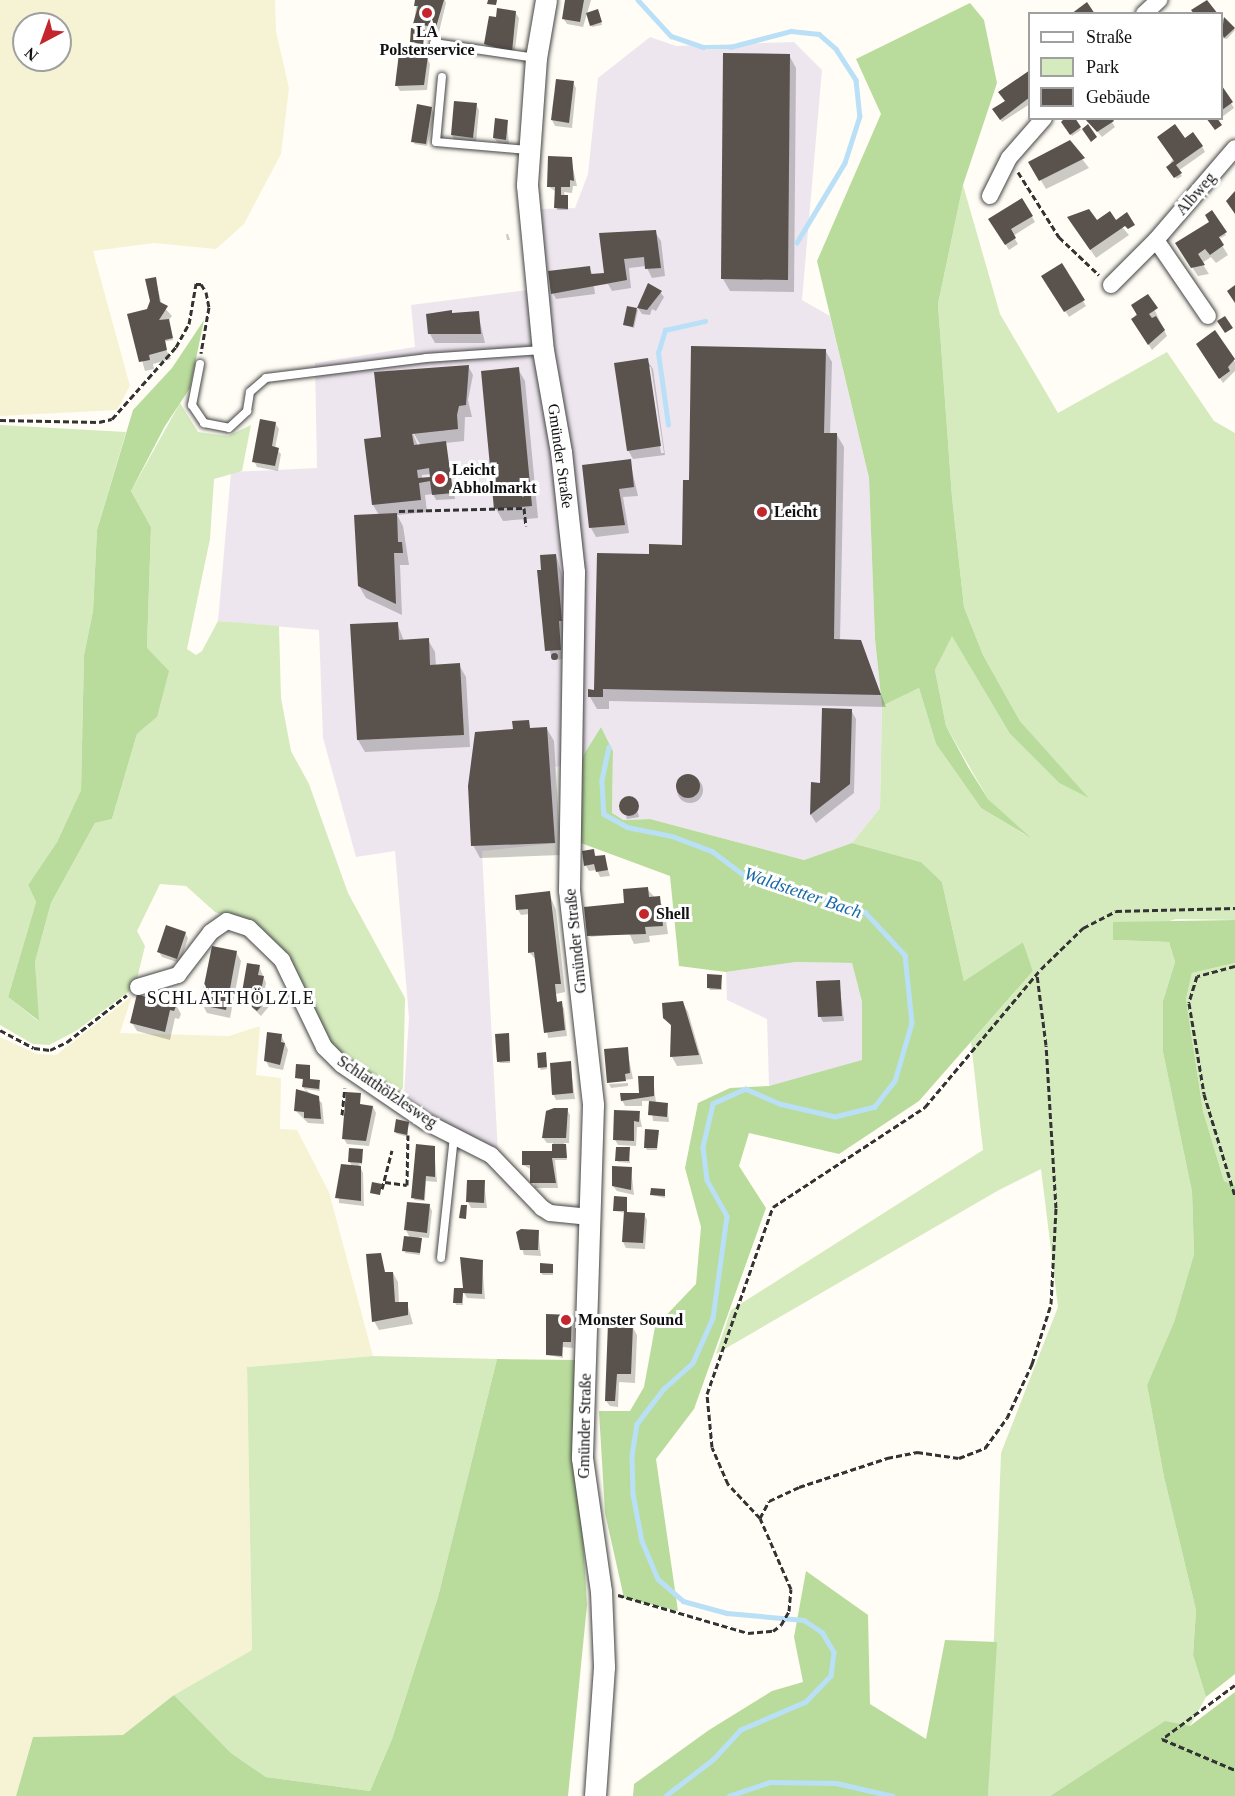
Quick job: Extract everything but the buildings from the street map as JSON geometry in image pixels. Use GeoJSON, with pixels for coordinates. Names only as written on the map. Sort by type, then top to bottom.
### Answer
{"type":"FeatureCollection","features":[{"type":"Feature","properties":{"kind":"street","name":"Gmünder Straße"},"geometry":{"type":"LineString","coordinates":[[546,0],[536,58],[528,150],[530,233],[543,350],[561,452],[574,572],[569,890],[593,1105],[582,1458],[601,1591],[604,1667],[595,1796]]}},
{"type":"Feature","properties":{"kind":"street"},"geometry":{"type":"LineString","coordinates":[[1146,12],[1159,0]]}},
{"type":"Feature","properties":{"kind":"street"},"geometry":{"type":"LineString","coordinates":[[990,196],[1010,158],[1042,120]]}},
{"type":"Feature","properties":{"kind":"street","name":"Albweg"},"geometry":{"type":"LineString","coordinates":[[1111,285],[1156,240],[1235,148]]}},
{"type":"Feature","properties":{"kind":"street"},"geometry":{"type":"LineString","coordinates":[[1156,240],[1208,316]]}},
{"type":"Feature","properties":{"kind":"street","name":"Schlatthölzlesweg"},"geometry":{"type":"LineString","coordinates":[[138,987],[178,975],[211,932],[227,921],[249,928],[282,960],[324,1047],[342,1065],[426,1122],[454,1135],[505,1165],[542,1208],[550,1213],[590,1217]]}},
{"type":"Feature","properties":{"kind":"lane"},"geometry":{"type":"LineString","coordinates":[[434,43],[536,58]]}},
{"type":"Feature","properties":{"kind":"lane"},"geometry":{"type":"LineString","coordinates":[[442,77],[436,142],[528,150]]}},
{"type":"Feature","properties":{"kind":"lane"},"geometry":{"type":"LineString","coordinates":[[200,364],[192,405],[204,423],[229,428],[247,411],[250,392],[266,378],[426,358],[543,350]]}},
{"type":"Feature","properties":{"kind":"lane"},"geometry":{"type":"LineString","coordinates":[[441,1258],[454,1135]]}},
{"type":"Feature","properties":{"kind":"path"},"geometry":{"type":"LineString","coordinates":[[1010,158],[1059,237],[1111,285]]}},
{"type":"Feature","properties":{"kind":"path"},"geometry":{"type":"LineString","coordinates":[[0,420],[99,422],[112,419],[176,347],[189,324],[196,284],[201,284],[206,292],[208,307],[200,364]]}},
{"type":"Feature","properties":{"kind":"path"},"geometry":{"type":"LineString","coordinates":[[399,512],[524,508],[526,526]]}},
{"type":"Feature","properties":{"kind":"path"},"geometry":{"type":"LineString","coordinates":[[601,1591],[748,1633],[772,1631],[781,1625],[789,1611],[791,1589],[760,1518],[728,1484],[712,1447],[707,1394],[773,1207],[925,1107],[1037,975],[1083,928],[1116,911],[1235,908]]}},
{"type":"Feature","properties":{"kind":"path"},"geometry":{"type":"LineString","coordinates":[[1235,966],[1197,976],[1189,1004],[1204,1094],[1235,1196]]}},
{"type":"Feature","properties":{"kind":"path"},"geometry":{"type":"LineString","coordinates":[[760,1518],[769,1501],[799,1487],[887,1458],[916,1452],[959,1458],[985,1448],[1007,1418],[1032,1364],[1051,1304],[1056,1208],[1046,1045],[1037,975]]}},
{"type":"Feature","properties":{"kind":"path"},"geometry":{"type":"LineString","coordinates":[[0,1030],[34,1048],[50,1050],[67,1042],[138,987]]}},
{"type":"Feature","properties":{"kind":"path"},"geometry":{"type":"LineString","coordinates":[[342,1115],[345,1088]]}},
{"type":"Feature","properties":{"kind":"path"},"geometry":{"type":"LineString","coordinates":[[385,1182],[407,1185],[408,1135]]}},
{"type":"Feature","properties":{"kind":"path"},"geometry":{"type":"LineString","coordinates":[[382,1189],[392,1150]]}},
{"type":"Feature","properties":{"kind":"path"},"geometry":{"type":"LineString","coordinates":[[1235,1685],[1162,1739],[1235,1770]]}},
{"type":"Feature","properties":{"kind":"shaded area"},"geometry":{"type":"Polygon","coordinates":[[[0,0],[275,0],[276,31],[289,88],[281,154],[244,224],[216,249],[154,243],[93,251],[130,386],[117,410],[0,416],[0,0]]]}},
{"type":"Feature","properties":{"kind":"shaded area"},"geometry":{"type":"Polygon","coordinates":[[[650,37],[676,46],[794,42],[822,70],[802,300],[830,316],[869,478],[875,639],[882,706],[880,808],[852,843],[804,860],[650,819],[625,820],[612,813],[613,751],[601,727],[579,762],[555,767],[556,843],[482,851],[498,1154],[431,1117],[404,1094],[409,1018],[395,851],[356,857],[323,738],[319,630],[218,621],[231,472],[317,468],[315,363],[415,347],[411,305],[544,288],[540,209],[575,208],[588,174],[598,78],[650,37]]]}},
{"type":"Feature","properties":{"kind":"shaded area"},"geometry":{"type":"Polygon","coordinates":[[[796,962],[852,963],[862,1002],[862,1060],[820,1075],[769,1086],[767,1019],[727,1000],[726,972],[796,962]]]}},
{"type":"Feature","properties":{"kind":"shaded area"},"geometry":{"type":"Polygon","coordinates":[[[132,996],[120,1033],[229,1036],[260,1026],[256,1075],[281,1078],[280,1129],[297,1130],[329,1192],[373,1356],[247,1367],[252,1650],[174,1695],[123,1735],[33,1737],[16,1796],[0,1796],[0,1037],[37,1054],[56,1055],[132,996]]]}},
{"type":"Feature","properties":{"kind":"green space"},"geometry":{"type":"Polygon","coordinates":[[[970,3],[984,20],[997,83],[963,185],[938,304],[952,497],[964,607],[983,655],[1020,721],[1089,798],[1059,783],[1010,734],[952,636],[935,670],[946,726],[968,767],[988,799],[1031,838],[981,808],[936,744],[919,688],[882,706],[875,639],[869,478],[817,261],[881,114],[856,59],[970,3]]]}},
{"type":"Feature","properties":{"kind":"green space"},"geometry":{"type":"Polygon","coordinates":[[[963,185],[1000,314],[1058,413],[1167,352],[1214,421],[1235,433],[1235,920],[1176,919],[1113,940],[1169,942],[1175,962],[1163,1001],[1163,1052],[1192,1192],[1194,1254],[1174,1322],[1147,1385],[1164,1477],[1196,1610],[1193,1655],[1206,1697],[1190,1726],[1165,1722],[1050,1796],[988,1796],[1001,1453],[1058,1307],[1041,1169],[999,1190],[716,1354],[731,1310],[983,1150],[971,1042],[1033,971],[1023,942],[964,981],[942,882],[921,862],[852,843],[880,808],[882,706],[919,688],[936,744],[981,808],[1027,836],[988,799],[946,726],[935,670],[952,635],[1010,734],[1059,783],[1088,797],[1020,721],[983,655],[964,607],[952,497],[938,304],[963,185]]]}},
{"type":"Feature","properties":{"kind":"green space"},"geometry":{"type":"Polygon","coordinates":[[[204,320],[190,388],[165,426],[131,491],[151,527],[147,648],[169,671],[157,717],[137,734],[112,819],[95,823],[51,903],[35,962],[39,1021],[8,997],[36,902],[28,885],[57,842],[81,790],[84,655],[93,611],[97,530],[133,410],[172,368],[204,320]]]}},
{"type":"Feature","properties":{"kind":"green space"},"geometry":{"type":"Polygon","coordinates":[[[180,403],[198,432],[228,436],[251,425],[242,471],[214,479],[210,539],[187,649],[196,655],[202,651],[218,621],[279,626],[281,698],[291,751],[309,784],[348,893],[405,998],[403,1088],[397,1094],[330,1050],[305,994],[230,918],[215,912],[186,886],[160,884],[137,931],[145,946],[135,987],[76,1031],[49,1045],[33,1044],[0,1025],[0,425],[126,432],[97,530],[93,611],[84,655],[81,790],[57,842],[28,885],[36,902],[8,997],[38,1021],[35,962],[51,903],[95,823],[112,819],[137,734],[157,717],[147,648],[151,527],[131,491],[180,403]]]}},
{"type":"Feature","properties":{"kind":"green space"},"geometry":{"type":"Polygon","coordinates":[[[601,727],[613,751],[612,813],[624,820],[650,819],[804,860],[852,843],[921,862],[942,882],[964,981],[1023,942],[1033,971],[919,1101],[839,1154],[749,1133],[739,1166],[766,1208],[694,1409],[656,1459],[678,1611],[624,1598],[605,1513],[599,1411],[630,1411],[644,1387],[655,1327],[696,1284],[701,1227],[685,1168],[698,1103],[730,1088],[769,1086],[862,1060],[862,1002],[852,963],[796,962],[726,972],[679,966],[670,876],[570,839],[579,762],[601,727]]]}},
{"type":"Feature","properties":{"kind":"green space"},"geometry":{"type":"Polygon","coordinates":[[[1235,920],[1235,963],[1192,973],[1186,999],[1203,1111],[1224,1181],[1235,1186],[1235,1674],[1206,1697],[1193,1655],[1196,1610],[1164,1477],[1147,1385],[1174,1322],[1194,1254],[1192,1192],[1163,1052],[1163,1001],[1175,962],[1169,942],[1113,940],[1113,922],[1235,920]]]}},
{"type":"Feature","properties":{"kind":"green space"},"geometry":{"type":"Polygon","coordinates":[[[1235,963],[1235,1186],[1224,1181],[1203,1111],[1186,999],[1192,973],[1235,963]]]}},
{"type":"Feature","properties":{"kind":"green space"},"geometry":{"type":"Polygon","coordinates":[[[373,1356],[497,1359],[438,1597],[392,1739],[370,1791],[266,1777],[231,1753],[174,1695],[252,1650],[247,1367],[373,1356]]]}},
{"type":"Feature","properties":{"kind":"green space"},"geometry":{"type":"Polygon","coordinates":[[[497,1359],[577,1360],[575,1410],[587,1605],[568,1796],[16,1796],[33,1737],[123,1735],[174,1695],[231,1753],[266,1777],[370,1791],[392,1739],[438,1597],[497,1359]]]}},
{"type":"Feature","properties":{"kind":"green space"},"geometry":{"type":"Polygon","coordinates":[[[806,1571],[868,1615],[870,1704],[926,1739],[945,1640],[997,1642],[988,1796],[633,1796],[634,1784],[709,1730],[772,1691],[803,1682],[794,1637],[806,1571]]]}},
{"type":"Feature","properties":{"kind":"green space"},"geometry":{"type":"Polygon","coordinates":[[[1235,1692],[1235,1796],[1050,1796],[1165,1721],[1190,1726],[1235,1692]]]}},
{"type":"Feature","properties":{"kind":"waterway","name":"Waldstetter Bach"},"geometry":{"type":"LineString","coordinates":[[638,0],[671,36],[703,47],[730,47],[791,31],[819,34],[836,49],[856,80],[860,116],[845,163],[797,243]]}},
{"type":"Feature","properties":{"kind":"waterway","name":"Waldstetter Bach"},"geometry":{"type":"LineString","coordinates":[[668,425],[658,353],[665,330],[705,321]]}},
{"type":"Feature","properties":{"kind":"waterway","name":"Waldstetter Bach"},"geometry":{"type":"LineString","coordinates":[[609,747],[602,781],[604,814],[627,827],[672,836],[712,851],[748,878],[865,912],[905,955],[912,1023],[895,1081],[875,1107],[835,1117],[779,1104],[746,1089],[713,1104],[703,1147],[707,1180],[727,1216],[713,1318],[693,1363],[664,1389],[637,1424],[632,1454],[633,1494],[642,1541],[658,1579],[683,1601],[727,1613],[804,1620],[822,1632],[834,1652],[831,1676],[806,1702],[741,1730],[713,1760],[666,1796]]}},
{"type":"Feature","properties":{"kind":"waterway"},"geometry":{"type":"LineString","coordinates":[[729,1796],[770,1782],[836,1783],[893,1796]]}},
{"type":"Feature","properties":{"kind":"place","name":"LA Polsterservice"},"geometry":{"type":"Point","coordinates":[427,13]}},
{"type":"Feature","properties":{"kind":"place","name":"Leicht Abholmarkt"},"geometry":{"type":"Point","coordinates":[440,479]}},
{"type":"Feature","properties":{"kind":"place","name":"Leicht"},"geometry":{"type":"Point","coordinates":[762,512]}},
{"type":"Feature","properties":{"kind":"place","name":"Shell"},"geometry":{"type":"Point","coordinates":[644,914]}},
{"type":"Feature","properties":{"kind":"place","name":"Monster Sound"},"geometry":{"type":"Point","coordinates":[566,1320]}},
{"type":"Feature","properties":{"kind":"district","name":"SCHLATTHÖLZLE"},"geometry":{"type":"Point","coordinates":[231,998]}}]}
